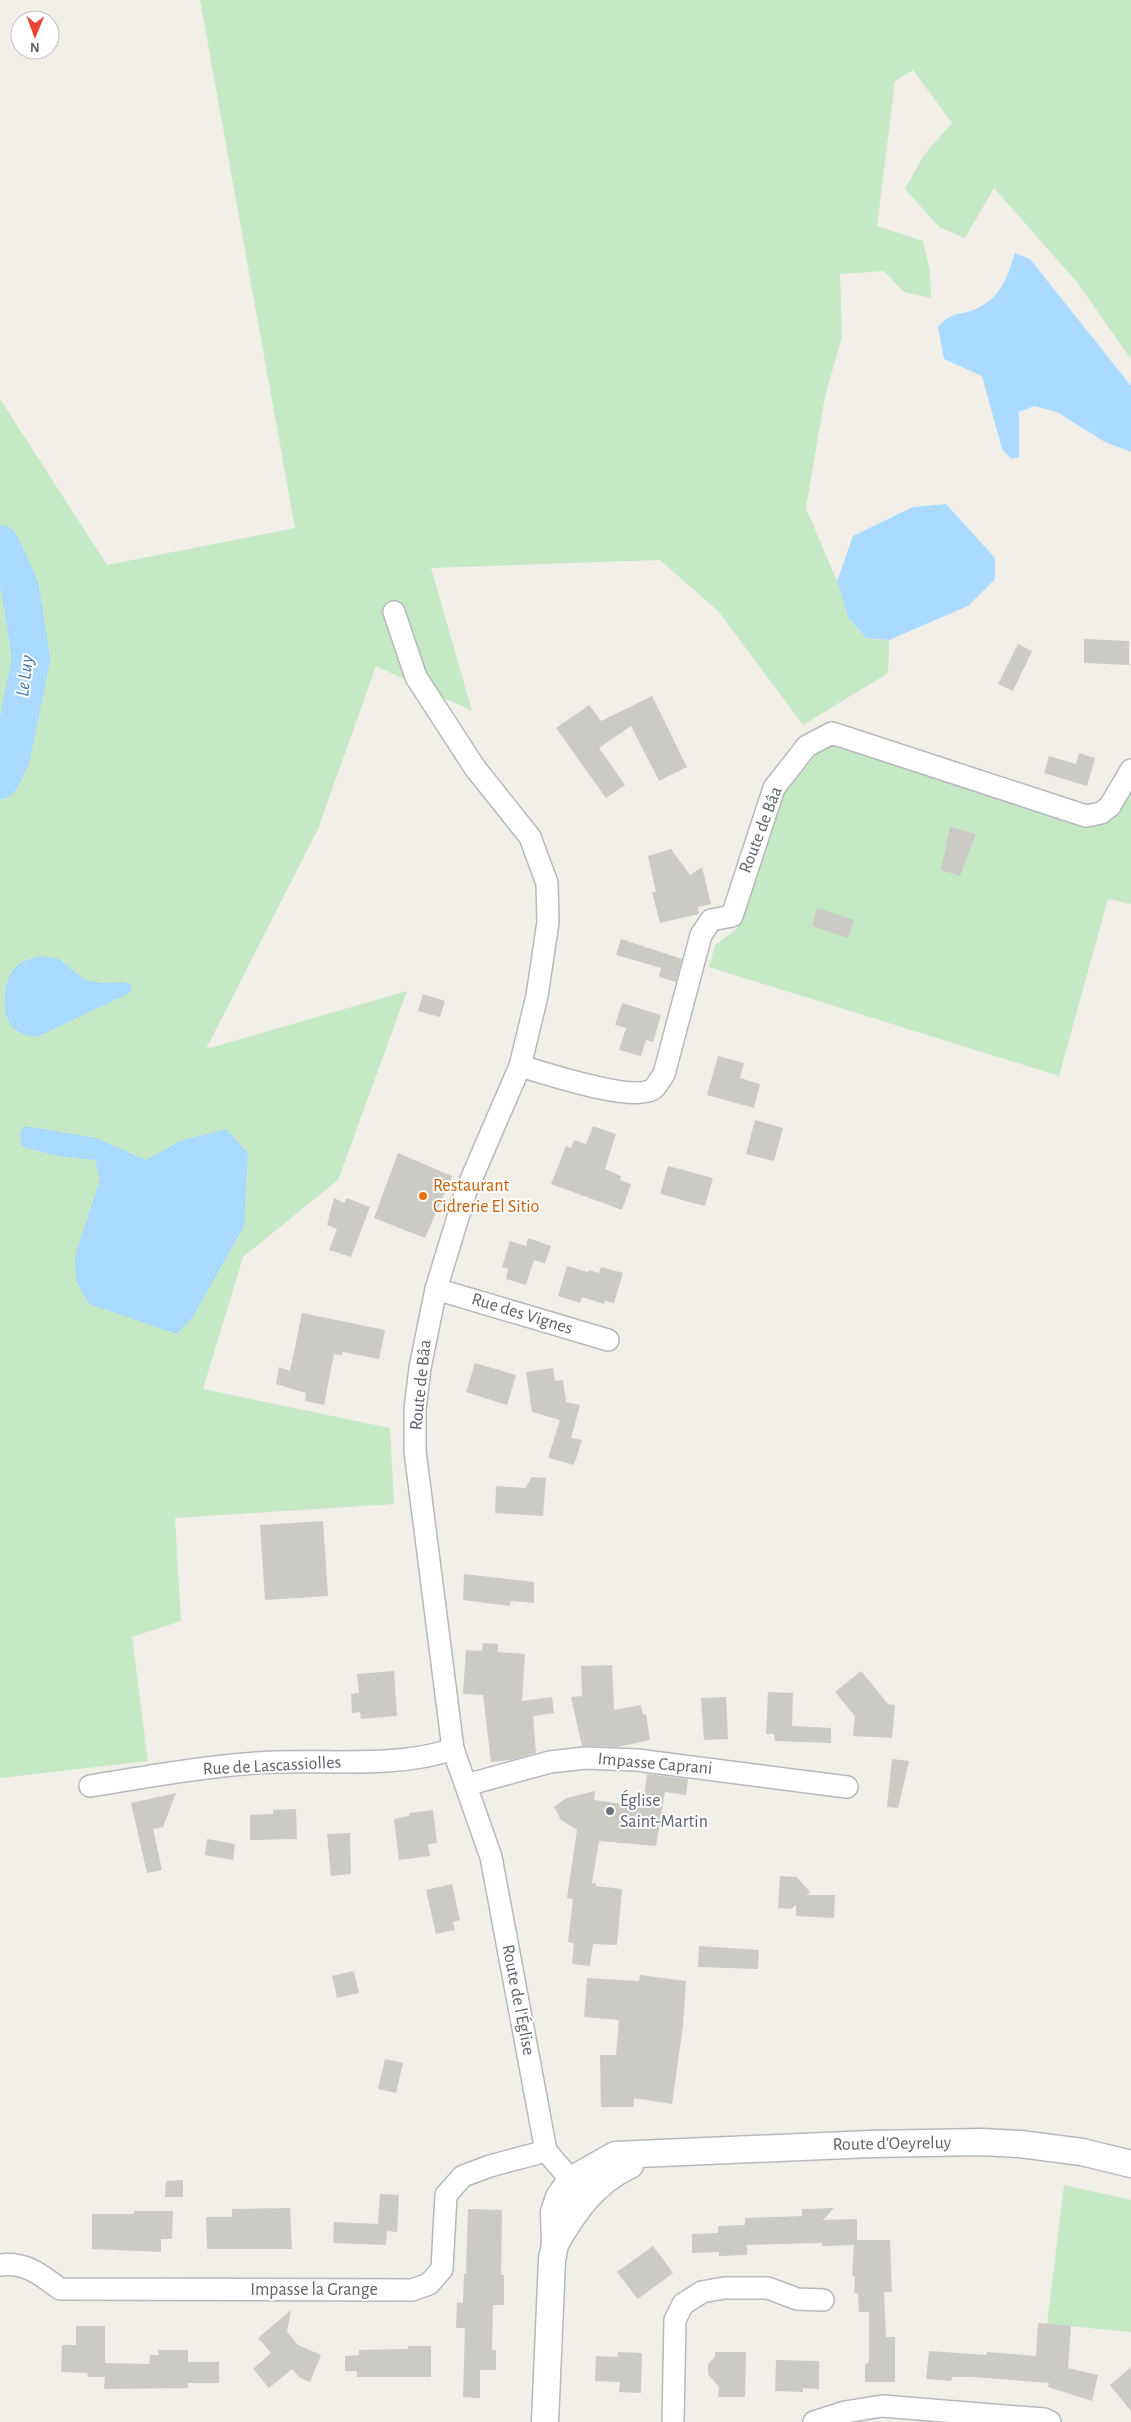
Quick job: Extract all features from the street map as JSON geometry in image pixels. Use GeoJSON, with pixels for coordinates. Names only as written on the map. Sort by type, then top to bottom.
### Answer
{"type":"FeatureCollection","features":[{"type":"Feature","properties":{"kind":"street","name":"Route de Bâa"},"geometry":{"type":"LineString","coordinates":[[394,612],[416,677],[475,768],[530,837],[547,883],[548,922],[537,996],[520,1066],[466,1191],[436,1289],[420,1368],[415,1409],[415,1451],[453,1749]]}},
{"type":"Feature","properties":{"kind":"street","name":"Route de Bâa"},"geometry":{"type":"LineString","coordinates":[[520,1066],[619,1092],[637,1094],[653,1089],[664,1074],[701,935],[712,920],[732,916],[774,788],[807,746],[832,733],[1086,816],[1101,814],[1110,806],[1131,770]]}},
{"type":"Feature","properties":{"kind":"street","name":"Rue des Vignes"},"geometry":{"type":"LineString","coordinates":[[436,1289],[608,1340]]}},
{"type":"Feature","properties":{"kind":"street","name":"Route de l'Église"},"geometry":{"type":"LineString","coordinates":[[453,1749],[491,1857],[546,2151]]}},
{"type":"Feature","properties":{"kind":"street","name":"Rue de Lascassiolles"},"geometry":{"type":"LineString","coordinates":[[90,1786],[159,1774],[257,1762],[405,1759],[453,1749]]}},
{"type":"Feature","properties":{"kind":"street","name":"Impasse Caprani"},"geometry":{"type":"LineString","coordinates":[[466,1784],[550,1762],[585,1758],[637,1760],[847,1787]]}},
{"type":"Feature","properties":{"kind":"street","name":"Route d'Oeyreluy"},"geometry":{"type":"LineString","coordinates":[[580,2186],[651,2155],[870,2144],[982,2142],[1020,2144],[1082,2152],[1131,2164]]}},
{"type":"Feature","properties":{"kind":"street"},"geometry":{"type":"LineString","coordinates":[[545,2422],[552,2260],[555,2244],[571,2216],[580,2186],[546,2151]]}},
{"type":"Feature","properties":{"kind":"street","name":"Impasse la Grange"},"geometry":{"type":"LineString","coordinates":[[0,2264],[13,2263],[33,2268],[60,2289],[412,2290],[429,2284],[442,2269],[446,2195],[463,2176],[490,2166],[546,2151]]}},
{"type":"Feature","properties":{"kind":"street"},"geometry":{"type":"LineString","coordinates":[[673,2422],[675,2320],[683,2304],[702,2292],[724,2288],[768,2288],[798,2299],[823,2300]]}},
{"type":"Feature","properties":{"kind":"street"},"geometry":{"type":"LineString","coordinates":[[814,2422],[846,2412],[882,2406],[1044,2419],[1050,2422]]}},
{"type":"Feature","properties":{"kind":"green space"},"geometry":{"type":"Polygon","coordinates":[[[200,0],[1131,0],[1131,359],[1076,281],[994,188],[965,238],[939,227],[905,189],[924,155],[952,123],[913,70],[895,81],[877,226],[923,241],[930,271],[931,298],[904,292],[884,271],[840,274],[842,337],[825,396],[806,508],[837,581],[848,617],[866,638],[889,640],[888,673],[803,725],[719,612],[660,560],[431,568],[472,711],[376,666],[318,829],[206,1049],[407,991],[338,1180],[243,1257],[203,1389],[390,1428],[394,1504],[175,1518],[181,1621],[132,1637],[148,1761],[0,1778],[0,399],[107,565],[295,528],[200,0]]]}},
{"type":"Feature","properties":{"kind":"green space"},"geometry":{"type":"Polygon","coordinates":[[[825,744],[1094,825],[1113,815],[1131,786],[1131,904],[1108,899],[1059,1076],[709,967],[715,945],[737,929],[780,799],[825,744]]]}},
{"type":"Feature","properties":{"kind":"green space"},"geometry":{"type":"Polygon","coordinates":[[[1064,2185],[1131,2200],[1131,2332],[1047,2324],[1064,2185]]]}},
{"type":"Feature","properties":{"kind":"water"},"geometry":{"type":"Polygon","coordinates":[[[1015,253],[1030,259],[1131,386],[1131,452],[1105,442],[1057,412],[1034,406],[1019,412],[1019,457],[1011,459],[1002,449],[982,376],[944,359],[938,327],[948,318],[976,309],[992,299],[1006,278],[1015,253]]]}},
{"type":"Feature","properties":{"kind":"water"},"geometry":{"type":"Polygon","coordinates":[[[946,504],[995,558],[995,579],[968,606],[889,640],[866,638],[848,617],[837,581],[853,536],[913,507],[946,504]]]}},
{"type":"Feature","properties":{"kind":"water"},"geometry":{"type":"Polygon","coordinates":[[[41,956],[59,959],[85,980],[103,983],[124,982],[132,985],[130,993],[37,1037],[25,1035],[17,1031],[10,1024],[5,1007],[6,987],[9,976],[18,965],[41,956]]]}},
{"type":"Feature","properties":{"kind":"water"},"geometry":{"type":"Polygon","coordinates":[[[25,1126],[96,1138],[146,1160],[180,1141],[226,1129],[248,1153],[244,1226],[193,1317],[177,1334],[89,1304],[76,1281],[75,1256],[100,1179],[95,1160],[58,1156],[22,1147],[20,1133],[25,1126]]]}},
{"type":"Feature","properties":{"kind":"building"},"geometry":{"type":"Polygon","coordinates":[[[1084,639],[1129,641],[1129,665],[1084,663],[1084,639]]]}},
{"type":"Feature","properties":{"kind":"building"},"geometry":{"type":"Polygon","coordinates":[[[1018,644],[1032,651],[1013,691],[998,684],[1018,644]]]}},
{"type":"Feature","properties":{"kind":"building"},"geometry":{"type":"Polygon","coordinates":[[[652,696],[687,767],[659,781],[631,726],[599,748],[625,785],[606,798],[556,728],[589,705],[601,721],[652,696]]]}},
{"type":"Feature","properties":{"kind":"building"},"geometry":{"type":"Polygon","coordinates":[[[1079,753],[1095,758],[1087,786],[1044,773],[1049,756],[1076,764],[1079,753]]]}},
{"type":"Feature","properties":{"kind":"building"},"geometry":{"type":"Polygon","coordinates":[[[950,827],[976,834],[960,876],[941,870],[950,827]]]}},
{"type":"Feature","properties":{"kind":"building"},"geometry":{"type":"Polygon","coordinates":[[[671,849],[690,875],[702,867],[711,904],[698,907],[699,914],[660,923],[652,892],[656,892],[648,856],[671,849]]]}},
{"type":"Feature","properties":{"kind":"building"},"geometry":{"type":"Polygon","coordinates":[[[817,908],[854,920],[848,938],[812,926],[817,908]]]}},
{"type":"Feature","properties":{"kind":"building"},"geometry":{"type":"Polygon","coordinates":[[[621,939],[682,959],[676,982],[659,977],[661,968],[616,955],[621,939]]]}},
{"type":"Feature","properties":{"kind":"building"},"geometry":{"type":"Polygon","coordinates":[[[423,994],[445,1001],[440,1017],[418,1011],[423,994]]]}},
{"type":"Feature","properties":{"kind":"building"},"geometry":{"type":"Polygon","coordinates":[[[622,1003],[661,1015],[653,1042],[646,1040],[641,1056],[619,1050],[626,1028],[615,1025],[622,1003]]]}},
{"type":"Feature","properties":{"kind":"building"},"geometry":{"type":"Polygon","coordinates":[[[718,1056],[744,1063],[740,1078],[760,1084],[754,1108],[707,1095],[718,1056]]]}},
{"type":"Feature","properties":{"kind":"building"},"geometry":{"type":"Polygon","coordinates":[[[755,1120],[783,1128],[774,1161],[746,1154],[755,1120]]]}},
{"type":"Feature","properties":{"kind":"building"},"geometry":{"type":"Polygon","coordinates":[[[593,1126],[616,1134],[605,1169],[621,1176],[620,1180],[631,1184],[622,1210],[551,1184],[566,1146],[571,1148],[574,1140],[586,1144],[593,1126]]]}},
{"type":"Feature","properties":{"kind":"building"},"geometry":{"type":"Polygon","coordinates":[[[398,1153],[452,1176],[425,1238],[374,1218],[398,1153]]]}},
{"type":"Feature","properties":{"kind":"building"},"geometry":{"type":"Polygon","coordinates":[[[668,1166],[713,1178],[705,1206],[660,1194],[668,1166]]]}},
{"type":"Feature","properties":{"kind":"building"},"geometry":{"type":"Polygon","coordinates":[[[334,1198],[344,1203],[347,1198],[370,1207],[351,1257],[329,1250],[337,1229],[327,1225],[334,1198]]]}},
{"type":"Feature","properties":{"kind":"building"},"geometry":{"type":"Polygon","coordinates":[[[528,1238],[551,1246],[545,1263],[534,1260],[526,1285],[506,1279],[508,1269],[502,1267],[510,1241],[526,1246],[528,1238]]]}},
{"type":"Feature","properties":{"kind":"building"},"geometry":{"type":"Polygon","coordinates":[[[567,1266],[588,1272],[589,1270],[599,1273],[601,1267],[623,1273],[614,1303],[605,1301],[604,1304],[582,1297],[580,1303],[558,1296],[567,1266]]]}},
{"type":"Feature","properties":{"kind":"building"},"geometry":{"type":"Polygon","coordinates":[[[302,1313],[385,1330],[379,1359],[343,1352],[342,1355],[334,1354],[324,1405],[305,1401],[306,1393],[276,1384],[279,1367],[290,1371],[302,1313]]]}},
{"type":"Feature","properties":{"kind":"building"},"geometry":{"type":"Polygon","coordinates":[[[475,1363],[516,1375],[507,1405],[466,1392],[475,1363]]]}},
{"type":"Feature","properties":{"kind":"building"},"geometry":{"type":"Polygon","coordinates":[[[553,1368],[555,1381],[563,1380],[566,1402],[580,1405],[571,1438],[582,1440],[574,1465],[548,1458],[560,1420],[532,1412],[526,1372],[553,1368]]]}},
{"type":"Feature","properties":{"kind":"building"},"geometry":{"type":"Polygon","coordinates":[[[532,1477],[546,1478],[543,1516],[495,1513],[496,1486],[525,1488],[532,1477]]]}},
{"type":"Feature","properties":{"kind":"building"},"geometry":{"type":"Polygon","coordinates":[[[323,1521],[328,1596],[265,1600],[260,1525],[323,1521]]]}},
{"type":"Feature","properties":{"kind":"building"},"geometry":{"type":"Polygon","coordinates":[[[464,1574],[534,1582],[534,1603],[511,1601],[510,1606],[463,1600],[464,1574]]]}},
{"type":"Feature","properties":{"kind":"building"},"geometry":{"type":"Polygon","coordinates":[[[483,1643],[498,1644],[498,1652],[525,1654],[522,1701],[552,1697],[554,1713],[533,1716],[536,1753],[511,1760],[491,1762],[483,1695],[463,1694],[466,1650],[482,1651],[483,1643]]]}},
{"type":"Feature","properties":{"kind":"building"},"geometry":{"type":"Polygon","coordinates":[[[612,1665],[614,1710],[641,1705],[643,1715],[646,1714],[650,1740],[618,1747],[582,1746],[571,1697],[582,1696],[581,1666],[612,1665]]]}},
{"type":"Feature","properties":{"kind":"building"},"geometry":{"type":"Polygon","coordinates":[[[394,1671],[397,1716],[361,1719],[360,1712],[352,1713],[351,1694],[359,1693],[357,1674],[394,1671]]]}},
{"type":"Feature","properties":{"kind":"building"},"geometry":{"type":"Polygon","coordinates":[[[861,1671],[888,1704],[895,1705],[892,1738],[853,1736],[855,1716],[835,1692],[861,1671]]]}},
{"type":"Feature","properties":{"kind":"building"},"geometry":{"type":"Polygon","coordinates":[[[768,1692],[793,1693],[792,1726],[831,1728],[831,1743],[775,1741],[774,1734],[766,1734],[768,1692]]]}},
{"type":"Feature","properties":{"kind":"building"},"geometry":{"type":"Polygon","coordinates":[[[726,1697],[728,1739],[704,1740],[701,1698],[726,1697]]]}},
{"type":"Feature","properties":{"kind":"building"},"geometry":{"type":"Polygon","coordinates":[[[892,1759],[909,1761],[898,1808],[887,1807],[892,1759]]]}},
{"type":"Feature","properties":{"kind":"building"},"geometry":{"type":"Polygon","coordinates":[[[647,1774],[688,1779],[686,1795],[665,1792],[656,1846],[599,1841],[592,1883],[596,1883],[596,1886],[622,1889],[617,1945],[593,1944],[590,1966],[572,1964],[574,1943],[568,1942],[573,1899],[567,1898],[577,1830],[561,1820],[554,1807],[566,1798],[595,1791],[594,1800],[643,1807],[647,1774]]]}},
{"type":"Feature","properties":{"kind":"building"},"geometry":{"type":"Polygon","coordinates":[[[176,1793],[163,1827],[153,1829],[162,1870],[147,1873],[131,1803],[176,1793]]]}},
{"type":"Feature","properties":{"kind":"building"},"geometry":{"type":"Polygon","coordinates":[[[296,1809],[297,1839],[250,1840],[250,1815],[273,1814],[273,1810],[296,1809]]]}},
{"type":"Feature","properties":{"kind":"building"},"geometry":{"type":"Polygon","coordinates":[[[433,1810],[437,1843],[428,1844],[430,1856],[399,1860],[394,1819],[409,1816],[409,1813],[433,1810]]]}},
{"type":"Feature","properties":{"kind":"building"},"geometry":{"type":"Polygon","coordinates":[[[350,1833],[351,1874],[331,1876],[327,1834],[350,1833]]]}},
{"type":"Feature","properties":{"kind":"building"},"geometry":{"type":"Polygon","coordinates":[[[207,1839],[235,1844],[233,1860],[205,1855],[207,1839]]]}},
{"type":"Feature","properties":{"kind":"building"},"geometry":{"type":"Polygon","coordinates":[[[780,1876],[797,1877],[810,1892],[807,1895],[835,1895],[834,1918],[796,1916],[796,1905],[791,1909],[778,1908],[780,1876]]]}},
{"type":"Feature","properties":{"kind":"building"},"geometry":{"type":"Polygon","coordinates":[[[452,1884],[460,1920],[453,1922],[455,1930],[436,1934],[426,1890],[452,1884]]]}},
{"type":"Feature","properties":{"kind":"building"},"geometry":{"type":"Polygon","coordinates":[[[699,1946],[759,1950],[758,1969],[698,1967],[699,1946]]]}},
{"type":"Feature","properties":{"kind":"building"},"geometry":{"type":"Polygon","coordinates":[[[354,1971],[359,1993],[337,1998],[332,1976],[354,1971]]]}},
{"type":"Feature","properties":{"kind":"building"},"geometry":{"type":"Polygon","coordinates":[[[640,1975],[686,1981],[683,2026],[672,2104],[634,2098],[634,2107],[601,2107],[600,2055],[616,2055],[619,2020],[584,2017],[587,1978],[639,1981],[640,1975]]]}},
{"type":"Feature","properties":{"kind":"building"},"geometry":{"type":"Polygon","coordinates":[[[385,2059],[403,2063],[396,2093],[378,2089],[385,2059]]]}},
{"type":"Feature","properties":{"kind":"building"},"geometry":{"type":"Polygon","coordinates":[[[183,2180],[183,2197],[165,2197],[166,2181],[183,2180]]]}},
{"type":"Feature","properties":{"kind":"building"},"geometry":{"type":"Polygon","coordinates":[[[380,2194],[399,2195],[397,2232],[387,2231],[386,2245],[333,2243],[334,2222],[378,2224],[380,2194]]]}},
{"type":"Feature","properties":{"kind":"building"},"geometry":{"type":"Polygon","coordinates":[[[290,2208],[292,2249],[207,2249],[206,2217],[232,2217],[232,2209],[290,2208]]]}},
{"type":"Feature","properties":{"kind":"building"},"geometry":{"type":"Polygon","coordinates":[[[834,2208],[823,2220],[857,2219],[857,2240],[890,2240],[892,2292],[884,2292],[886,2337],[895,2337],[895,2382],[865,2382],[865,2365],[869,2362],[869,2312],[859,2312],[858,2294],[854,2293],[855,2276],[852,2276],[854,2245],[822,2246],[822,2243],[747,2245],[747,2255],[719,2256],[719,2252],[692,2253],[692,2234],[718,2233],[718,2226],[745,2225],[745,2218],[802,2216],[802,2209],[834,2208]]]}},
{"type":"Feature","properties":{"kind":"building"},"geometry":{"type":"Polygon","coordinates":[[[468,2209],[502,2210],[501,2275],[504,2275],[504,2305],[493,2305],[492,2350],[496,2350],[496,2370],[480,2370],[480,2398],[463,2397],[465,2328],[456,2328],[457,2302],[463,2303],[464,2273],[466,2274],[468,2209]]]}},
{"type":"Feature","properties":{"kind":"building"},"geometry":{"type":"Polygon","coordinates":[[[134,2211],[173,2211],[172,2239],[161,2239],[161,2252],[92,2249],[92,2214],[134,2214],[134,2211]]]}},
{"type":"Feature","properties":{"kind":"building"},"geometry":{"type":"Polygon","coordinates":[[[653,2246],[673,2273],[638,2299],[617,2272],[653,2246]]]}},
{"type":"Feature","properties":{"kind":"building"},"geometry":{"type":"Polygon","coordinates":[[[291,2310],[287,2332],[298,2345],[321,2355],[310,2382],[300,2378],[292,2369],[269,2388],[253,2369],[271,2353],[258,2338],[291,2310]]]}},
{"type":"Feature","properties":{"kind":"building"},"geometry":{"type":"Polygon","coordinates":[[[1038,2323],[1071,2326],[1068,2368],[1098,2375],[1092,2401],[1048,2387],[1049,2383],[972,2377],[952,2377],[951,2381],[926,2379],[929,2351],[987,2355],[987,2352],[1036,2356],[1038,2323]]]}},
{"type":"Feature","properties":{"kind":"building"},"geometry":{"type":"Polygon","coordinates":[[[76,2326],[105,2326],[105,2363],[149,2364],[150,2355],[159,2355],[158,2350],[188,2350],[188,2362],[219,2362],[219,2383],[188,2383],[188,2388],[104,2389],[105,2377],[88,2377],[87,2373],[61,2372],[62,2345],[76,2345],[76,2326]]]}},
{"type":"Feature","properties":{"kind":"building"},"geometry":{"type":"Polygon","coordinates":[[[408,2346],[431,2346],[431,2377],[357,2377],[357,2371],[345,2371],[345,2356],[359,2355],[359,2350],[408,2349],[408,2346]]]}},
{"type":"Feature","properties":{"kind":"building"},"geometry":{"type":"Polygon","coordinates":[[[618,2352],[642,2353],[641,2393],[619,2392],[620,2382],[595,2381],[596,2356],[618,2357],[618,2352]]]}},
{"type":"Feature","properties":{"kind":"building"},"geometry":{"type":"Polygon","coordinates":[[[715,2352],[746,2352],[745,2397],[718,2397],[719,2387],[708,2374],[708,2364],[715,2357],[715,2352]]]}},
{"type":"Feature","properties":{"kind":"building"},"geometry":{"type":"Polygon","coordinates":[[[776,2360],[819,2361],[819,2389],[803,2388],[803,2392],[775,2391],[776,2360]]]}},
{"type":"Feature","properties":{"kind":"building"},"geometry":{"type":"Polygon","coordinates":[[[1131,2367],[1131,2411],[1110,2385],[1131,2367]]]}},
{"type":"Feature","properties":{"kind":"waterway","name":"Le Luy"},"geometry":{"type":"LineString","coordinates":[[0,544],[20,587],[31,659],[11,758],[0,780]]}},
{"type":"Feature","properties":{"kind":"place","name":"Restaurant Cidrerie El Sitio"},"geometry":{"type":"Point","coordinates":[423,1196]}},
{"type":"Feature","properties":{"kind":"place","name":"Église Saint-Martin"},"geometry":{"type":"Point","coordinates":[610,1811]}}]}
